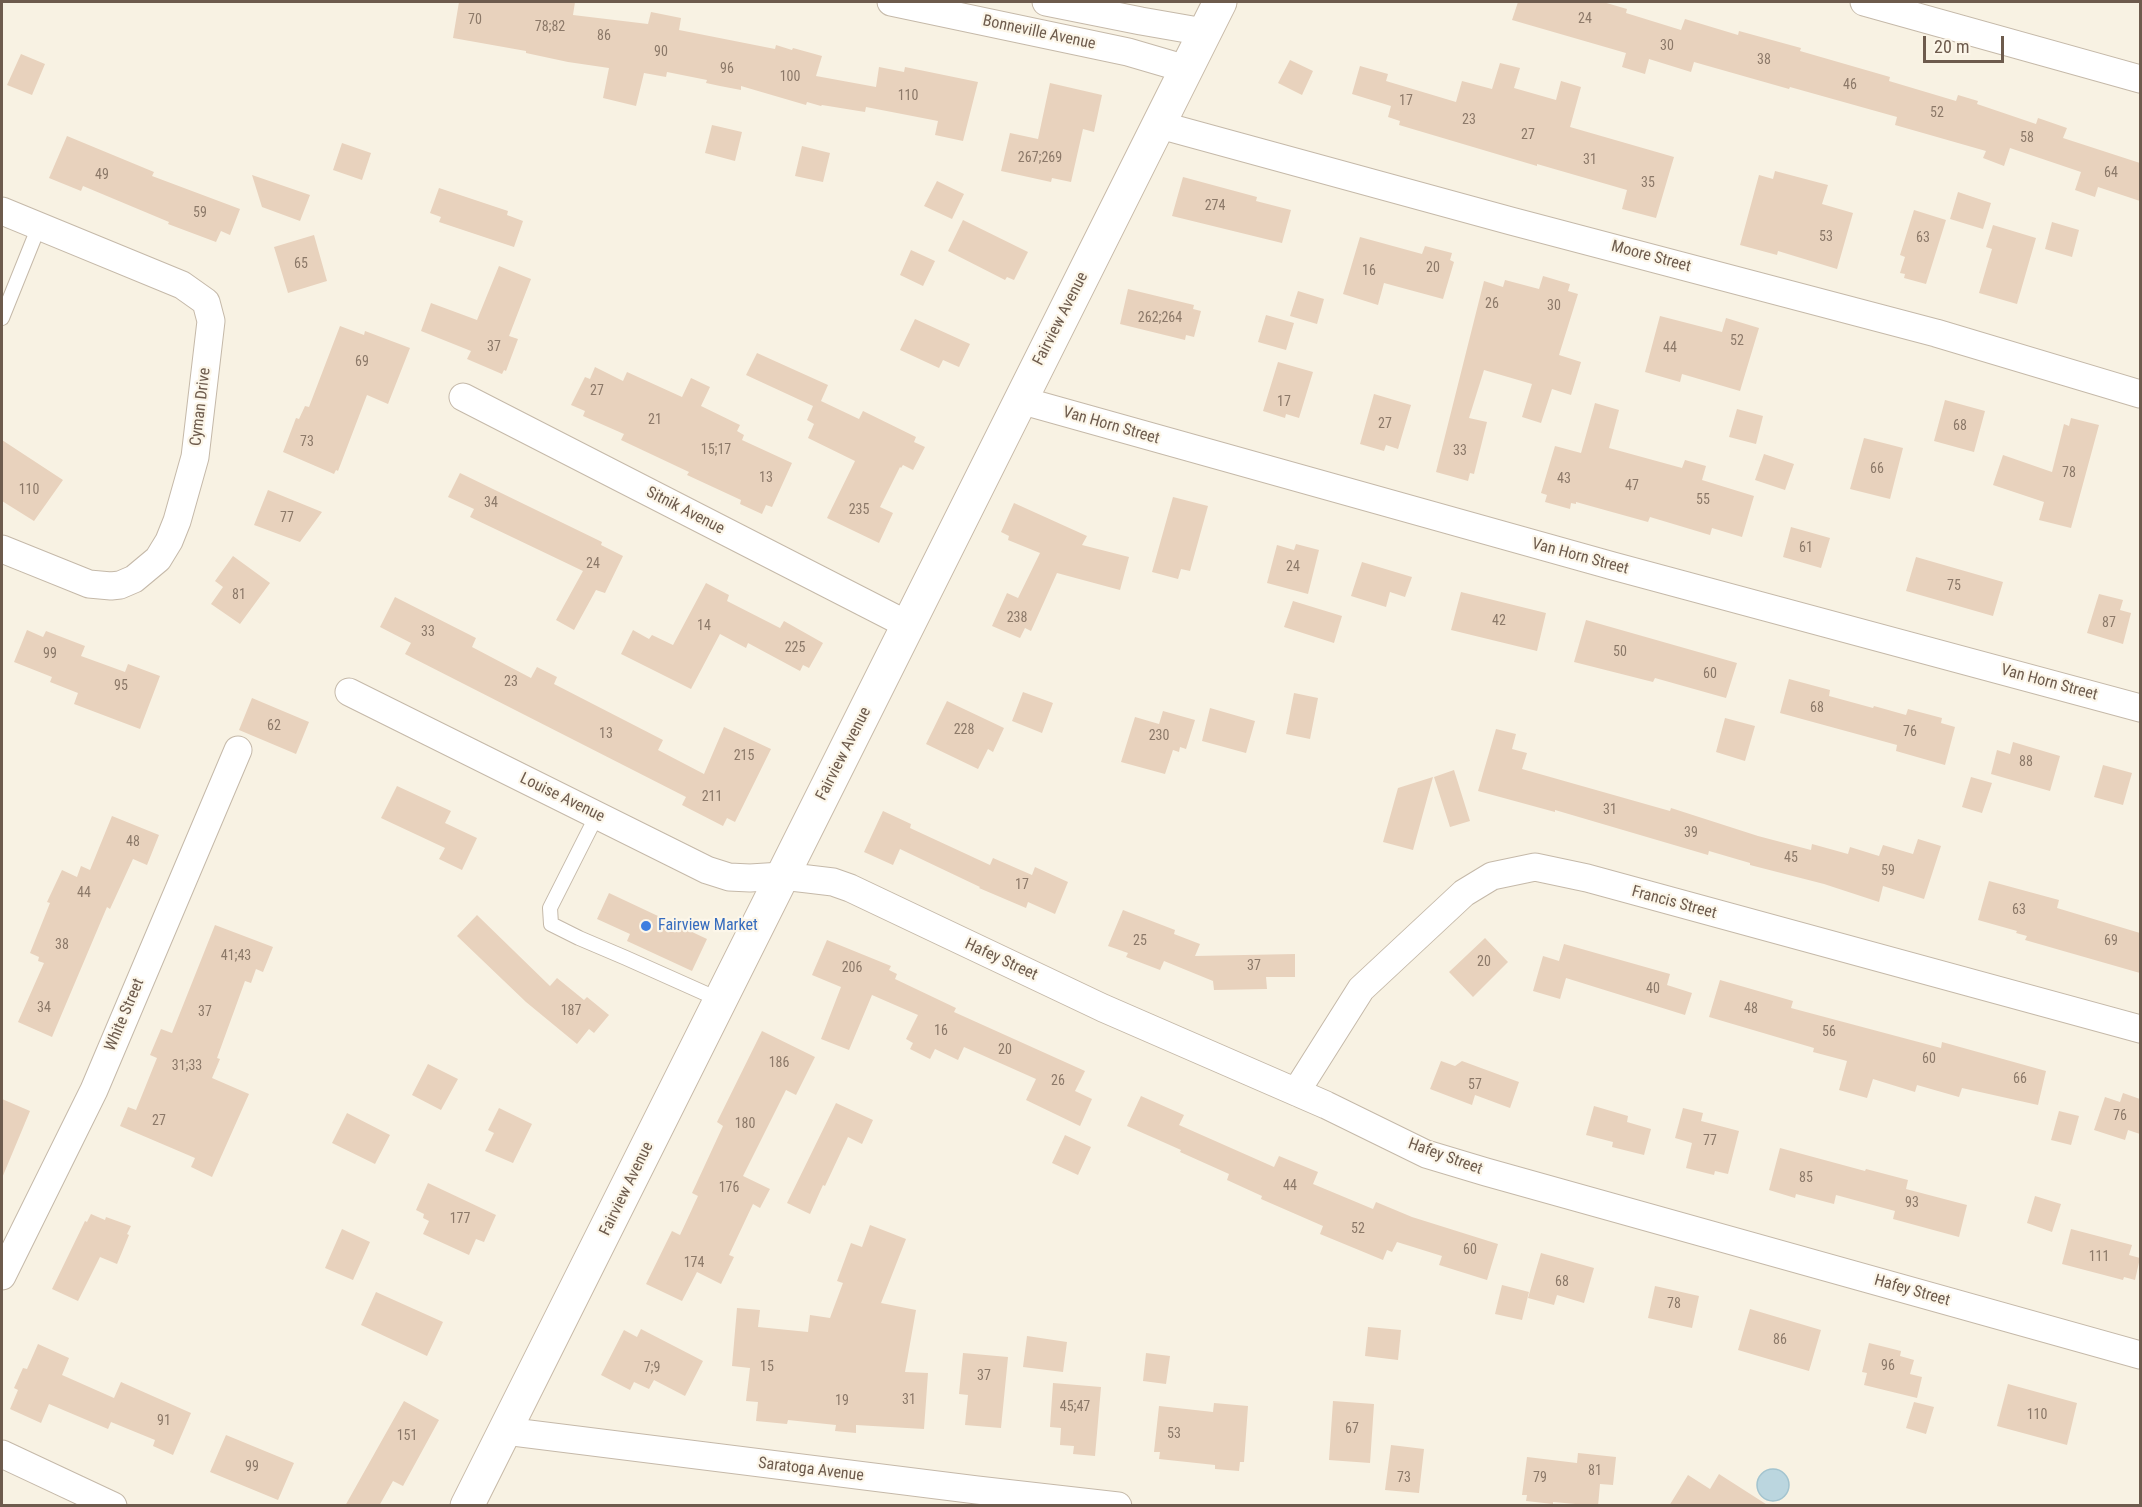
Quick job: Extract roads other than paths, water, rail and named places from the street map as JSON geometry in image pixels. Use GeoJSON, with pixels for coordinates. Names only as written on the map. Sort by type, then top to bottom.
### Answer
{"type":"FeatureCollection","features":[{"type":"Feature","properties":{"kind":"main road","name":"Fairview Avenue"},"geometry":{"type":"LineString","coordinates":[[467,1506],[1220,2]]}},
{"type":"Feature","properties":{"kind":"street","name":"Bonneville Avenue"},"geometry":{"type":"LineString","coordinates":[[891,2],[1128,52],[1186,69]]}},
{"type":"Feature","properties":{"kind":"street","name":"Bonneville Avenue"},"geometry":{"type":"LineString","coordinates":[[1046,2],[1204,32]]}},
{"type":"Feature","properties":{"kind":"street"},"geometry":{"type":"LineString","coordinates":[[1864,2],[2140,80]]}},
{"type":"Feature","properties":{"kind":"street","name":"Moore Street"},"geometry":{"type":"LineString","coordinates":[[1160,125],[1511,221],[1936,333],[2140,394]]}},
{"type":"Feature","properties":{"kind":"street","name":"Cyman Drive"},"geometry":{"type":"LineString","coordinates":[[2,211],[172,280],[199,295],[206,302],[212,321],[195,457],[180,511],[169,541],[158,559],[135,579],[120,585],[89,584],[2,549]]}},
{"type":"Feature","properties":{"kind":"street","name":"Sitnik Avenue"},"geometry":{"type":"LineString","coordinates":[[463,397],[908,625]]}},
{"type":"Feature","properties":{"kind":"street","name":"Van Horn Street"},"geometry":{"type":"LineString","coordinates":[[1020,400],[1601,563],[2140,708]]}},
{"type":"Feature","properties":{"kind":"street","name":"Louise Avenue"},"geometry":{"type":"LineString","coordinates":[[350,692],[707,870],[729,877],[782,876]]}},
{"type":"Feature","properties":{"kind":"street","name":"White Street"},"geometry":{"type":"LineString","coordinates":[[2,1276],[94,1090],[238,750]]}},
{"type":"Feature","properties":{"kind":"street","name":"Francis Street"},"geometry":{"type":"LineString","coordinates":[[1296,1092],[1361,989],[1464,894],[1492,876],[1535,867],[1587,879],[2140,1029]]}},
{"type":"Feature","properties":{"kind":"street","name":"Hafey Street"},"geometry":{"type":"LineString","coordinates":[[782,876],[833,882],[849,888],[1103,1008],[1296,1092],[1426,1154],[2140,1354]]}},
{"type":"Feature","properties":{"kind":"street","name":"Saratoga Avenue"},"geometry":{"type":"LineString","coordinates":[[505,1431],[977,1491],[1118,1506]]}},
{"type":"Feature","properties":{"kind":"street"},"geometry":{"type":"LineString","coordinates":[[2,1454],[113,1506]]}},
{"type":"Feature","properties":{"kind":"lane"},"geometry":{"type":"LineString","coordinates":[[2,318],[39,226]]}},
{"type":"Feature","properties":{"kind":"lane"},"geometry":{"type":"LineString","coordinates":[[597,815],[550,908],[552,924],[720,1000]]}},
{"type":"Feature","properties":{"kind":"water"},"geometry":{"type":"Polygon","coordinates":[[[1773,1469],[1785,1473],[1789,1485],[1785,1497],[1773,1501],[1761,1497],[1757,1485],[1761,1473],[1773,1469]]]}},
{"type":"Feature","properties":{"kind":"place","name":"Fairview Market"},"geometry":{"type":"Point","coordinates":[646,926]}}]}
